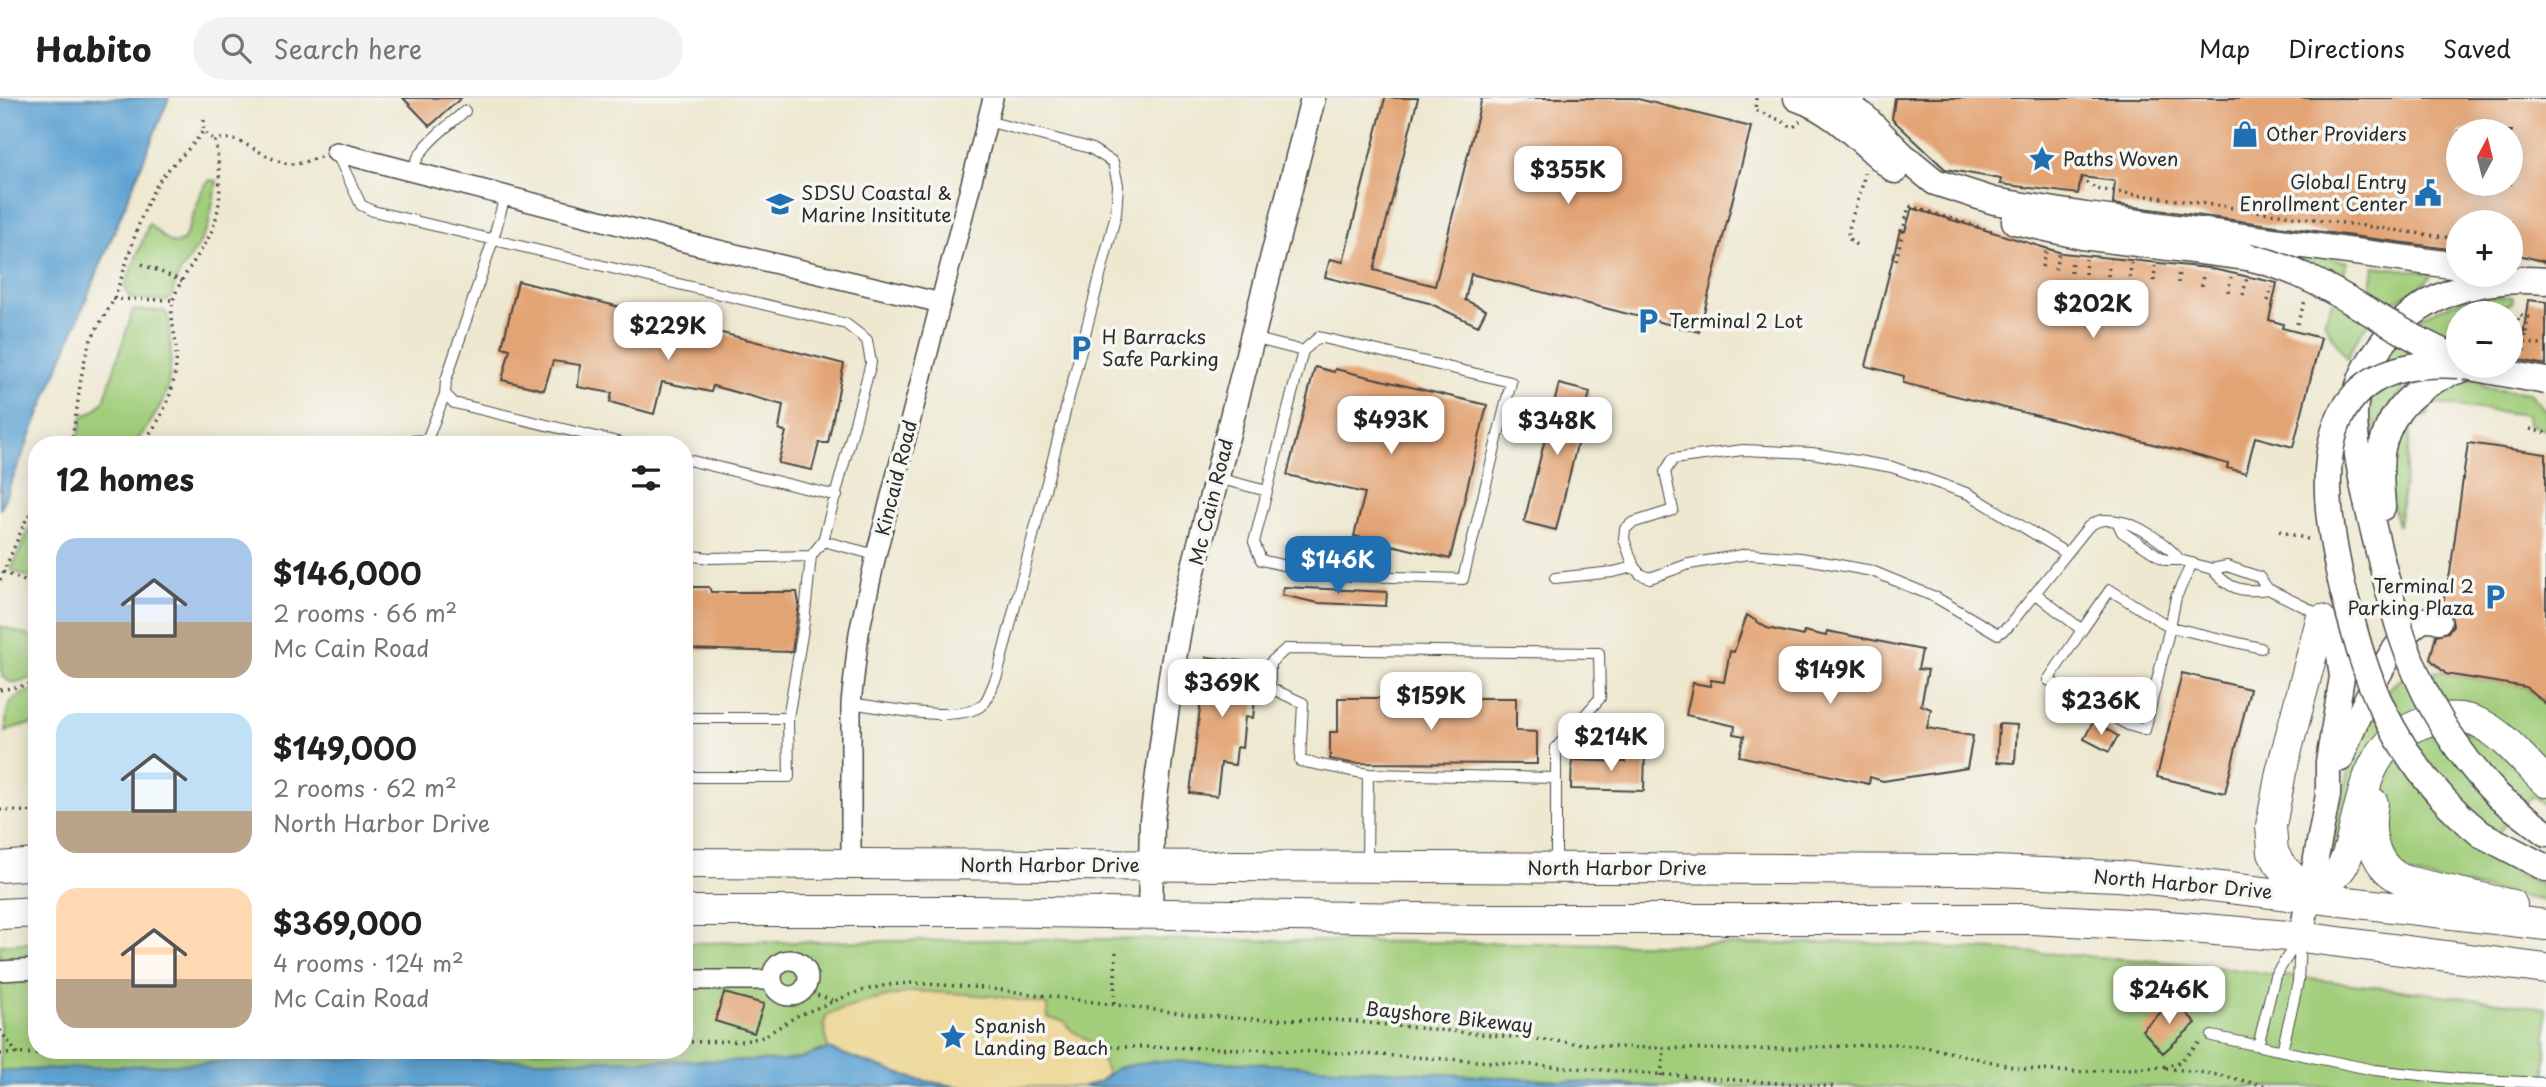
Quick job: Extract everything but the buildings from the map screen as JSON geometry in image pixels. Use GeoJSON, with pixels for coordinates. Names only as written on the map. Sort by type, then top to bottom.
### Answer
{"type":"FeatureCollection","features":[{"type":"Feature","properties":{"kind":"main road"},"geometry":{"type":"LineString","coordinates":[[1838,98],[1863,116],[1934,182],[1994,201],[2098,218],[2446,264]]}},
{"type":"Feature","properties":{"kind":"main road"},"geometry":{"type":"LineString","coordinates":[[1801,107],[1815,104],[1831,114],[1918,189],[1950,205],[2082,236],[2243,268],[2279,265],[2320,282],[2403,332],[2446,349]]}},
{"type":"Feature","properties":{"kind":"main road"},"geometry":{"type":"LineString","coordinates":[[2523,274],[2545,272]]}},
{"type":"Feature","properties":{"kind":"main road"},"geometry":{"type":"LineString","coordinates":[[2545,272],[2473,285],[2446,293],[2408,315],[2385,339],[2357,385],[2354,415],[2356,444],[2376,519],[2395,613],[2412,661],[2438,718],[2464,757],[2499,797],[2546,833]]}},
{"type":"Feature","properties":{"kind":"main road"},"geometry":{"type":"LineString","coordinates":[[2446,364],[2408,366],[2381,375],[2365,386],[2346,406],[2333,430],[2327,480],[2338,567],[2364,662],[2383,710],[2418,768],[2457,814],[2481,834],[2546,868]]}},
{"type":"Feature","properties":{"kind":"main road"},"geometry":{"type":"LineString","coordinates":[[2376,519],[2380,461],[2391,421],[2419,390],[2446,374]]}},
{"type":"Feature","properties":{"kind":"main road"},"geometry":{"type":"LineString","coordinates":[[2521,378],[2543,386]]}},
{"type":"Feature","properties":{"kind":"main road"},"geometry":{"type":"LineString","coordinates":[[2321,620],[2281,772],[2271,826],[2273,852],[2279,863],[2309,896],[2342,867],[2348,854],[2370,770],[2380,754],[2408,730],[2432,720],[2447,718],[2480,723],[2504,737],[2546,782]]}},
{"type":"Feature","properties":{"kind":"main road"},"geometry":{"type":"LineString","coordinates":[[2390,745],[2378,777],[2370,818],[2374,847],[2390,873],[2406,881],[2546,914]]}},
{"type":"Feature","properties":{"kind":"main road","name":"North Harbor Drive"},"geometry":{"type":"LineString","coordinates":[[693,863],[1152,864],[2043,873],[2164,880],[2546,925]]}},
{"type":"Feature","properties":{"kind":"main road"},"geometry":{"type":"LineString","coordinates":[[0,867],[28,865]]}},
{"type":"Feature","properties":{"kind":"main road"},"geometry":{"type":"LineString","coordinates":[[693,911],[1479,919],[2018,919],[2135,924],[2301,937],[2546,969]]}},
{"type":"Feature","properties":{"kind":"main road"},"geometry":{"type":"LineString","coordinates":[[0,914],[28,912]]}},
{"type":"Feature","properties":{"kind":"street","name":"Kincaid Road"},"geometry":{"type":"LineString","coordinates":[[851,865],[851,703],[859,633],[876,555],[993,98]]}},
{"type":"Feature","properties":{"kind":"street","name":"Mc Cain Road"},"geometry":{"type":"LineString","coordinates":[[1150,914],[1152,820],[1181,618],[1313,98]]}},
{"type":"Feature","properties":{"kind":"street"},"geometry":{"type":"LineString","coordinates":[[336,152],[940,303]]}},
{"type":"Feature","properties":{"kind":"street"},"geometry":{"type":"LineString","coordinates":[[2301,937],[2328,795],[2349,733],[2383,668],[2410,630],[2428,619],[2439,621]]}},
{"type":"Feature","properties":{"kind":"street"},"geometry":{"type":"LineString","coordinates":[[2321,620],[2337,640],[2342,677],[2328,762],[2328,795]]}},
{"type":"Feature","properties":{"kind":"street"},"geometry":{"type":"LineString","coordinates":[[796,960],[804,964],[809,974],[804,991],[799,995],[786,996],[774,988],[770,980],[774,968],[784,962],[796,960]]}},
{"type":"Feature","properties":{"kind":"street"},"geometry":{"type":"LineString","coordinates":[[0,971],[28,969]]}},
{"type":"Feature","properties":{"kind":"street"},"geometry":{"type":"LineString","coordinates":[[693,980],[770,980]]}},
{"type":"Feature","properties":{"kind":"lane"},"geometry":{"type":"LineString","coordinates":[[412,172],[419,154],[465,111]]}},
{"type":"Feature","properties":{"kind":"lane"},"geometry":{"type":"LineString","coordinates":[[851,703],[963,715],[985,703],[997,676],[1116,214],[1118,185],[1113,162],[1090,148],[987,121]]}},
{"type":"Feature","properties":{"kind":"lane"},"geometry":{"type":"LineString","coordinates":[[336,152],[361,205],[373,211],[846,324],[867,340],[871,363],[837,496],[823,541],[811,556],[804,623],[788,718],[789,777],[693,776]]}},
{"type":"Feature","properties":{"kind":"lane"},"geometry":{"type":"LineString","coordinates":[[432,436],[445,394],[446,380],[494,240],[505,196]]}},
{"type":"Feature","properties":{"kind":"lane"},"geometry":{"type":"LineString","coordinates":[[1252,337],[1303,351]]}},
{"type":"Feature","properties":{"kind":"lane"},"geometry":{"type":"LineString","coordinates":[[1319,337],[1511,382],[1463,579],[1325,575],[1261,560],[1254,542],[1303,351],[1319,337]]}},
{"type":"Feature","properties":{"kind":"lane"},"geometry":{"type":"LineString","coordinates":[[445,394],[454,402],[593,436]]}},
{"type":"Feature","properties":{"kind":"lane"},"geometry":{"type":"LineString","coordinates":[[2066,553],[1969,494],[1892,467],[1812,453],[1742,450],[1673,459],[1665,472],[1673,510],[1632,523],[1625,529],[1623,539],[1634,567],[1640,575],[1650,578],[1689,564],[1748,554],[1801,558],[1872,571],[1935,597],[1998,634],[2008,627],[2088,527],[2105,519],[2129,523],[2171,550],[2179,560],[2211,569],[2227,566],[2259,577],[2268,589],[2309,609],[2321,620]]}},
{"type":"Feature","properties":{"kind":"lane"},"geometry":{"type":"LineString","coordinates":[[693,461],[837,496]]}},
{"type":"Feature","properties":{"kind":"lane"},"geometry":{"type":"LineString","coordinates":[[1217,478],[1267,492]]}},
{"type":"Feature","properties":{"kind":"lane"},"geometry":{"type":"LineString","coordinates":[[823,541],[876,555]]}},
{"type":"Feature","properties":{"kind":"lane"},"geometry":{"type":"LineString","coordinates":[[693,556],[811,556]]}},
{"type":"Feature","properties":{"kind":"lane"},"geometry":{"type":"LineString","coordinates":[[2192,564],[2176,597],[2170,627],[2146,730],[2128,725],[2048,680],[2110,590],[2170,627],[2261,648]]}},
{"type":"Feature","properties":{"kind":"lane"},"geometry":{"type":"LineString","coordinates":[[1555,578],[1634,567]]}},
{"type":"Feature","properties":{"kind":"lane"},"geometry":{"type":"LineString","coordinates":[[2211,569],[2222,582],[2240,589],[2249,592],[2268,589]]}},
{"type":"Feature","properties":{"kind":"lane"},"geometry":{"type":"LineString","coordinates":[[2035,593],[2082,630]]}},
{"type":"Feature","properties":{"kind":"lane"},"geometry":{"type":"LineString","coordinates":[[1556,778],[1368,774],[1300,761],[1303,703],[1270,688],[1270,663],[1286,649],[1600,653],[1600,698],[1556,748],[1556,778],[1556,867]]}},
{"type":"Feature","properties":{"kind":"lane"},"geometry":{"type":"LineString","coordinates":[[693,718],[788,718]]}},
{"type":"Feature","properties":{"kind":"lane"},"geometry":{"type":"LineString","coordinates":[[1367,867],[1368,774]]}},
{"type":"Feature","properties":{"kind":"lane"},"geometry":{"type":"LineString","coordinates":[[2258,1046],[2274,976],[2301,937]]}},
{"type":"Feature","properties":{"kind":"lane"},"geometry":{"type":"LineString","coordinates":[[2281,1051],[2298,982],[2301,937]]}},
{"type":"Feature","properties":{"kind":"lane"},"geometry":{"type":"LineString","coordinates":[[2212,1036],[2374,1070],[2458,1079],[2546,1083]]}},
{"type":"Feature","properties":{"kind":"path"},"geometry":{"type":"LineString","coordinates":[[1756,98],[1755,110],[1793,128],[1801,107]]}},
{"type":"Feature","properties":{"kind":"path"},"geometry":{"type":"LineString","coordinates":[[73,436],[79,384],[90,343],[113,299],[157,185],[169,167],[193,147],[203,131],[204,120]]}},
{"type":"Feature","properties":{"kind":"path"},"geometry":{"type":"LineString","coordinates":[[148,436],[166,406],[174,381],[176,350],[173,300],[212,231],[218,204],[220,173],[215,141],[203,131]]}},
{"type":"Feature","properties":{"kind":"path"},"geometry":{"type":"LineString","coordinates":[[215,141],[221,138],[237,140],[262,154],[292,164],[336,152]]}},
{"type":"Feature","properties":{"kind":"path"},"geometry":{"type":"LineString","coordinates":[[1855,165],[1865,174],[1857,207],[1848,225],[1848,237],[1856,245]]}},
{"type":"Feature","properties":{"kind":"path"},"geometry":{"type":"LineString","coordinates":[[2080,179],[2097,188],[2446,237]]}},
{"type":"Feature","properties":{"kind":"path"},"geometry":{"type":"LineString","coordinates":[[2088,192],[2097,188]]}},
{"type":"Feature","properties":{"kind":"path"},"geometry":{"type":"LineString","coordinates":[[2042,267],[2047,247]]}},
{"type":"Feature","properties":{"kind":"path"},"geometry":{"type":"LineString","coordinates":[[2054,270],[2059,250]]}},
{"type":"Feature","properties":{"kind":"path"},"geometry":{"type":"LineString","coordinates":[[2071,272],[2073,252]]}},
{"type":"Feature","properties":{"kind":"path"},"geometry":{"type":"LineString","coordinates":[[2085,274],[2087,254]]}},
{"type":"Feature","properties":{"kind":"path"},"geometry":{"type":"LineString","coordinates":[[2108,276],[2110,256]]}},
{"type":"Feature","properties":{"kind":"path"},"geometry":{"type":"LineString","coordinates":[[2130,278],[2132,258]]}},
{"type":"Feature","properties":{"kind":"path"},"geometry":{"type":"LineString","coordinates":[[2154,281],[2156,261]]}},
{"type":"Feature","properties":{"kind":"path"},"geometry":{"type":"LineString","coordinates":[[2178,284],[2180,263]]}},
{"type":"Feature","properties":{"kind":"path"},"geometry":{"type":"LineString","coordinates":[[142,264],[182,281]]}},
{"type":"Feature","properties":{"kind":"path"},"geometry":{"type":"LineString","coordinates":[[2202,286],[2204,266]]}},
{"type":"Feature","properties":{"kind":"path"},"geometry":{"type":"LineString","coordinates":[[2228,292],[2243,268]]}},
{"type":"Feature","properties":{"kind":"path"},"geometry":{"type":"LineString","coordinates":[[2243,268],[2243,295]]}},
{"type":"Feature","properties":{"kind":"path"},"geometry":{"type":"LineString","coordinates":[[2268,301],[2273,282]]}},
{"type":"Feature","properties":{"kind":"path"},"geometry":{"type":"LineString","coordinates":[[113,299],[173,300]]}},
{"type":"Feature","properties":{"kind":"path"},"geometry":{"type":"LineString","coordinates":[[2523,316],[2528,317],[2526,333],[2523,335]]}},
{"type":"Feature","properties":{"kind":"path"},"geometry":{"type":"LineString","coordinates":[[2523,343],[2546,346]]}},
{"type":"Feature","properties":{"kind":"path"},"geometry":{"type":"LineString","coordinates":[[2530,429],[2546,433]]}},
{"type":"Feature","properties":{"kind":"path"},"geometry":{"type":"LineString","coordinates":[[0,580],[28,518]]}},
{"type":"Feature","properties":{"kind":"path"},"geometry":{"type":"LineString","coordinates":[[3,572],[28,582]]}},
{"type":"Feature","properties":{"kind":"path"},"geometry":{"type":"LineString","coordinates":[[0,690],[28,685]]}},
{"type":"Feature","properties":{"kind":"path"},"geometry":{"type":"LineString","coordinates":[[0,810],[28,812]]}},
{"type":"Feature","properties":{"kind":"path"},"geometry":{"type":"LineString","coordinates":[[1114,1004],[1116,949]]}},
{"type":"Feature","properties":{"kind":"path","name":"Bayshore Bikeway"},"geometry":{"type":"LineString","coordinates":[[693,1042],[744,1041],[763,1037],[797,1016],[834,1000],[887,985],[913,983],[950,984],[1199,1015],[1245,1019],[1336,1020],[1566,1043],[1664,1049],[1746,1050],[1894,1044],[1931,1048],[2023,1069],[2075,1072],[2163,1068],[2180,1062],[2200,1041],[2212,1036]]}},
{"type":"Feature","properties":{"kind":"path"},"geometry":{"type":"LineString","coordinates":[[804,991],[834,1000]]}},
{"type":"Feature","properties":{"kind":"path"},"geometry":{"type":"LineString","coordinates":[[0,1030],[18,1055]]}},
{"type":"Feature","properties":{"kind":"path"},"geometry":{"type":"LineString","coordinates":[[1104,1047],[1327,1051],[1837,1087]]}},
{"type":"Feature","properties":{"kind":"path"},"geometry":{"type":"LineString","coordinates":[[1661,1076],[1664,1049]]}},
{"type":"Feature","properties":{"kind":"path"},"geometry":{"type":"LineString","coordinates":[[0,1054],[28,1055]]}},
{"type":"Feature","properties":{"kind":"path"},"geometry":{"type":"LineString","coordinates":[[2163,1068],[2219,1075],[2271,1087]]}},
{"type":"Feature","properties":{"kind":"green space"},"geometry":{"type":"Polygon","coordinates":[[[210,180],[217,181],[208,227],[178,276],[171,297],[167,301],[131,298],[125,286],[149,224],[174,244],[184,240],[203,188],[210,180]]]}},
{"type":"Feature","properties":{"kind":"green space"},"geometry":{"type":"Polygon","coordinates":[[[2276,247],[2348,262],[2341,278],[2273,261],[2276,247]]]}},
{"type":"Feature","properties":{"kind":"green space"},"geometry":{"type":"Polygon","coordinates":[[[2374,266],[2432,273],[2419,287],[2392,303],[2370,321],[2347,360],[2324,322],[2333,301],[2361,300],[2370,293],[2374,266]]]}},
{"type":"Feature","properties":{"kind":"green space"},"geometry":{"type":"Polygon","coordinates":[[[2513,297],[2512,301],[2460,301],[2513,297]]]}},
{"type":"Feature","properties":{"kind":"green space"},"geometry":{"type":"Polygon","coordinates":[[[2446,307],[2446,361],[2412,378],[2376,424],[2366,451],[2367,375],[2422,316],[2446,307]]]}},
{"type":"Feature","properties":{"kind":"green space"},"geometry":{"type":"Polygon","coordinates":[[[133,310],[164,311],[168,316],[171,354],[168,384],[157,413],[147,428],[140,436],[79,436],[83,416],[93,412],[104,401],[133,310]]]}},
{"type":"Feature","properties":{"kind":"green space"},"geometry":{"type":"Polygon","coordinates":[[[2482,378],[2483,387],[2529,393],[2546,411],[2546,430],[2528,424],[2527,415],[2430,403],[2428,417],[2413,415],[2398,527],[2389,488],[2391,441],[2430,390],[2482,378]]]}},
{"type":"Feature","properties":{"kind":"green space"},"geometry":{"type":"Polygon","coordinates":[[[28,532],[28,577],[11,570],[28,532]]]}},
{"type":"Feature","properties":{"kind":"green space"},"geometry":{"type":"Polygon","coordinates":[[[0,626],[28,635],[28,679],[12,683],[2,677],[0,626]]]}},
{"type":"Feature","properties":{"kind":"green space"},"geometry":{"type":"Polygon","coordinates":[[[2439,671],[2526,687],[2546,704],[2546,768],[2425,713],[2335,849],[2332,842],[2355,749],[2376,705],[2390,688],[2407,676],[2439,671]]]}},
{"type":"Feature","properties":{"kind":"green space"},"geometry":{"type":"Polygon","coordinates":[[[28,692],[28,725],[6,732],[8,708],[20,695],[28,692]]]}},
{"type":"Feature","properties":{"kind":"green space"},"geometry":{"type":"Polygon","coordinates":[[[2439,731],[2477,731],[2546,794],[2546,806],[2532,796],[2480,852],[2504,867],[2546,886],[2546,901],[2403,874],[2382,842],[2381,800],[2394,759],[2419,738],[2439,731]]]}},
{"type":"Feature","properties":{"kind":"green space"},"geometry":{"type":"Polygon","coordinates":[[[1096,939],[1740,945],[1845,942],[2182,963],[2546,1008],[2546,1087],[1665,1087],[1250,1063],[1155,1061],[1117,1068],[1099,1082],[1082,1087],[960,1087],[880,1068],[821,1050],[801,1058],[783,1061],[306,1059],[693,1059],[693,943],[1096,939]]]}},
{"type":"Feature","properties":{"kind":"green space"},"geometry":{"type":"Polygon","coordinates":[[[28,943],[28,1059],[306,1059],[0,1071],[0,945],[28,943]]]}},
{"type":"Feature","properties":{"kind":"sand","name":"Spanish Landing Beach"},"geometry":{"type":"Polygon","coordinates":[[[915,991],[993,996],[1047,1005],[1048,1018],[1063,1021],[1094,1046],[1108,1074],[1099,1082],[1082,1087],[960,1087],[915,1079],[828,1049],[824,1023],[828,1014],[915,991]]]}},
{"type":"Feature","properties":{"kind":"water"},"geometry":{"type":"Polygon","coordinates":[[[0,98],[169,98],[30,436],[28,436],[0,510],[0,98]]]}},
{"type":"Feature","properties":{"kind":"water"},"geometry":{"type":"Polygon","coordinates":[[[828,1049],[915,1079],[960,1087],[0,1087],[0,1071],[306,1059],[783,1061],[828,1049]]]}},
{"type":"Feature","properties":{"kind":"water"},"geometry":{"type":"Polygon","coordinates":[[[1155,1061],[1250,1063],[1665,1087],[1082,1087],[1099,1082],[1117,1068],[1155,1061]]]}},
{"type":"Feature","properties":{"kind":"place","name":"Other Providers"},"geometry":{"type":"Point","coordinates":[2245,134]}},
{"type":"Feature","properties":{"kind":"place","name":"Paths Woven"},"geometry":{"type":"Point","coordinates":[2042,159]}},
{"type":"Feature","properties":{"kind":"place","name":"Global Entry Enrollment Center"},"geometry":{"type":"Point","coordinates":[2428,193]}},
{"type":"Feature","properties":{"kind":"place","name":"SDSU Coastal & Marine Insititute"},"geometry":{"type":"Point","coordinates":[780,204]}},
{"type":"Feature","properties":{"kind":"place","name":"Terminal 2 Lot"},"geometry":{"type":"Point","coordinates":[1648,321]}},
{"type":"Feature","properties":{"kind":"place","name":"H Barracks Safe Parking"},"geometry":{"type":"Point","coordinates":[1081,348]}},
{"type":"Feature","properties":{"kind":"place","name":"Terminal 2 Parking Plaza"},"geometry":{"type":"Point","coordinates":[2495,597]}},
{"type":"Feature","properties":{"kind":"place","name":"Spanish Landing Beach"},"geometry":{"type":"Point","coordinates":[953,1037]}}]}
